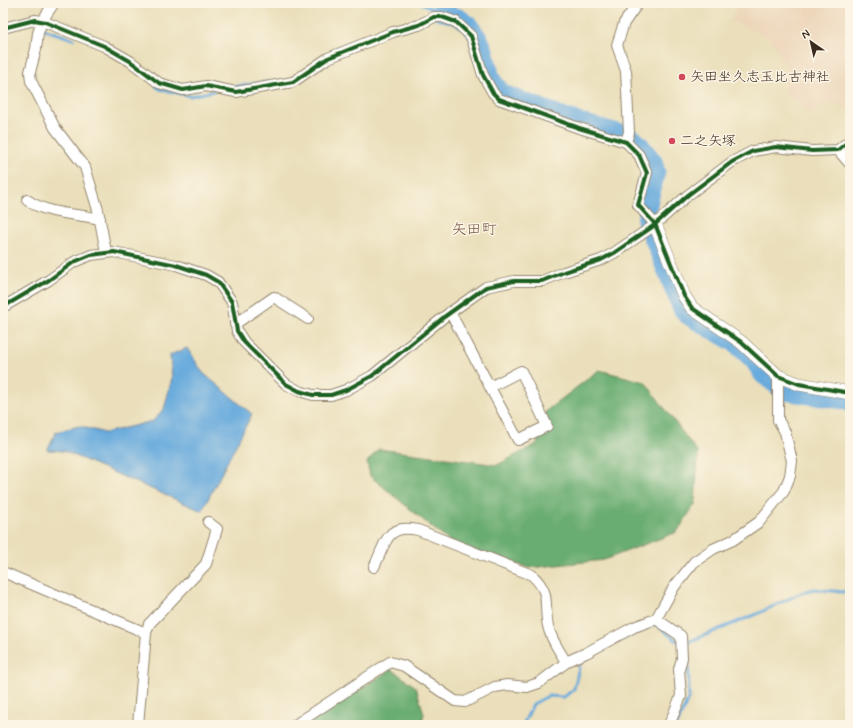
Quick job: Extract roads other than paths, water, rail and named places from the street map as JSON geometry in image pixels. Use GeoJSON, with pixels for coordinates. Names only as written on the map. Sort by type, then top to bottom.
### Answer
{"type":"FeatureCollection","features":[{"type":"Feature","properties":{"kind":"street"},"geometry":{"type":"LineString","coordinates":[[54,3],[42,21],[30,72],[31,81],[54,128],[86,167],[100,219],[106,252]]}},
{"type":"Feature","properties":{"kind":"street"},"geometry":{"type":"LineString","coordinates":[[638,3],[624,22],[617,44],[626,71],[628,137],[646,166],[647,173],[638,205],[649,222],[689,304],[745,345],[768,369],[778,376],[799,384],[850,393]]}},
{"type":"Feature","properties":{"kind":"street"},"geometry":{"type":"LineString","coordinates":[[3,28],[21,22],[42,21],[104,46],[124,57],[160,83],[183,90],[200,86],[236,92],[293,82],[328,58],[393,32],[419,26],[434,18],[442,17],[456,22],[471,36],[483,75],[493,93],[499,99],[579,128],[628,137]]}},
{"type":"Feature","properties":{"kind":"street"},"geometry":{"type":"LineString","coordinates":[[3,307],[49,280],[74,262],[91,255],[106,252],[126,254],[176,265],[206,275],[218,282],[226,291],[235,310],[235,324],[237,331],[244,342],[286,384],[314,396],[331,395],[346,390],[372,376],[396,354],[450,312],[486,287],[514,281],[542,281],[601,260],[649,222],[666,213],[732,162],[753,151],[776,147],[812,151],[838,150],[850,140]]}},
{"type":"Feature","properties":{"kind":"street"},"geometry":{"type":"LineString","coordinates":[[838,150],[850,164]]}},
{"type":"Feature","properties":{"kind":"street"},"geometry":{"type":"LineString","coordinates":[[27,200],[38,207],[56,213],[100,219]]}},
{"type":"Feature","properties":{"kind":"street"},"geometry":{"type":"LineString","coordinates":[[235,324],[274,297],[308,319]]}},
{"type":"Feature","properties":{"kind":"street"},"geometry":{"type":"LineString","coordinates":[[450,312],[518,440],[547,426],[521,371],[490,387]]}},
{"type":"Feature","properties":{"kind":"street"},"geometry":{"type":"LineString","coordinates":[[295,725],[390,662],[404,666],[455,700],[464,702],[495,688],[507,685],[528,687],[539,683],[566,662],[634,627],[656,619],[674,587],[694,562],[712,549],[733,540],[759,522],[784,491],[790,476],[792,461],[785,432],[778,420],[778,376]]}},
{"type":"Feature","properties":{"kind":"street"},"geometry":{"type":"LineString","coordinates":[[138,725],[146,633],[149,624],[206,564],[217,529],[208,522]]}},
{"type":"Feature","properties":{"kind":"street"},"geometry":{"type":"LineString","coordinates":[[374,567],[390,534],[396,529],[404,527],[418,530],[532,575],[543,585],[548,626],[553,640],[566,662]]}},
{"type":"Feature","properties":{"kind":"street"},"geometry":{"type":"LineString","coordinates":[[3,572],[146,633]]}},
{"type":"Feature","properties":{"kind":"street"},"geometry":{"type":"LineString","coordinates":[[656,619],[681,636],[682,642],[682,658],[679,669],[681,696],[669,725]]}},
{"type":"Feature","properties":{"kind":"water"},"geometry":{"type":"Polygon","coordinates":[[[187,348],[203,373],[252,414],[202,511],[64,451],[47,450],[56,432],[79,426],[105,433],[153,421],[164,409],[172,378],[170,355],[187,348]]]}},
{"type":"Feature","properties":{"kind":"waterway"},"geometry":{"type":"LineString","coordinates":[[421,3],[439,12]]}},
{"type":"Feature","properties":{"kind":"waterway"},"geometry":{"type":"LineString","coordinates":[[439,12],[459,17],[469,24],[480,39],[485,50],[492,79],[503,93],[581,122],[622,133],[635,139],[642,146],[654,161],[657,172],[645,220],[681,309],[687,316],[735,344],[753,361],[762,375],[784,392],[850,402]]}},
{"type":"Feature","properties":{"kind":"waterway"},"geometry":{"type":"LineString","coordinates":[[43,29],[73,39]]}},
{"type":"Feature","properties":{"kind":"waterway"},"geometry":{"type":"LineString","coordinates":[[336,49],[381,32]]}},
{"type":"Feature","properties":{"kind":"waterway"},"geometry":{"type":"LineString","coordinates":[[231,87],[267,82]]}},
{"type":"Feature","properties":{"kind":"waterway"},"geometry":{"type":"LineString","coordinates":[[156,86],[160,89],[190,96],[214,91]]}},
{"type":"Feature","properties":{"kind":"waterway"},"geometry":{"type":"LineString","coordinates":[[618,641],[656,624],[677,641],[688,642],[757,614],[801,593],[814,589],[843,592],[850,590]]}},
{"type":"Feature","properties":{"kind":"waterway"},"geometry":{"type":"LineString","coordinates":[[677,725],[689,697],[688,642]]}},
{"type":"Feature","properties":{"kind":"waterway"},"geometry":{"type":"LineString","coordinates":[[523,725],[533,704],[548,696],[564,697],[574,689],[581,659]]}},
{"type":"Feature","properties":{"kind":"place","name":"矢田坐久志玉比古神社"},"geometry":{"type":"Point","coordinates":[682,77]}},
{"type":"Feature","properties":{"kind":"place","name":"二之矢塚"},"geometry":{"type":"Point","coordinates":[672,141]}},
{"type":"Feature","properties":{"kind":"district","name":"矢田町"},"geometry":{"type":"Point","coordinates":[474,230]}}]}
